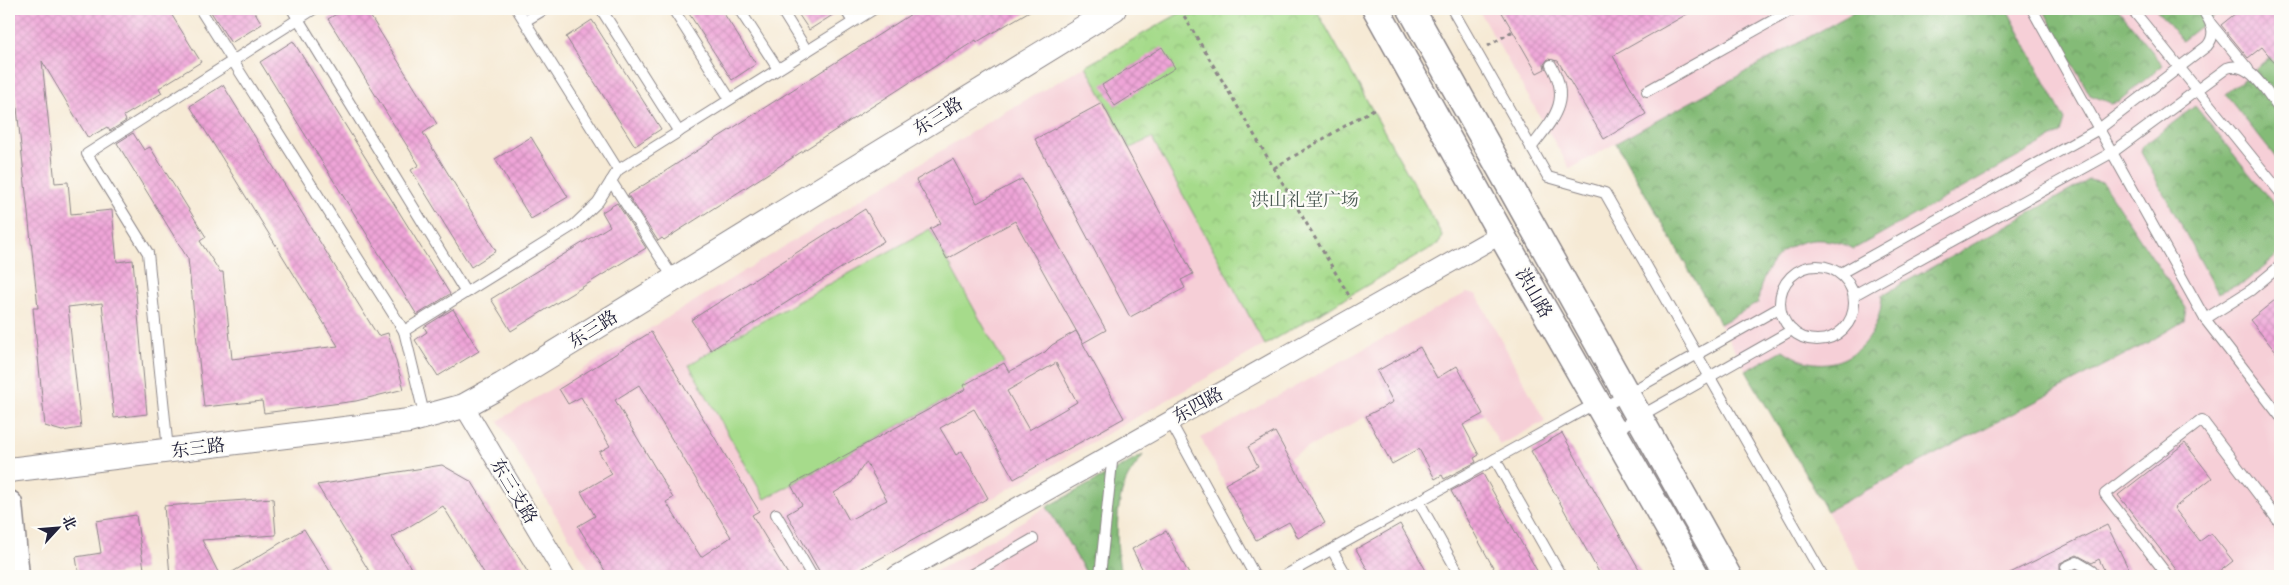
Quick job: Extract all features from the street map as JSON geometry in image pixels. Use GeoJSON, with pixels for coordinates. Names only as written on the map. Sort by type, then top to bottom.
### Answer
{"type":"FeatureCollection","features":[{"type":"Feature","properties":{"kind":"main road","name":"洪山路"},"geometry":{"type":"LineString","coordinates":[[1376,9],[1598,406],[1696,576]]}},
{"type":"Feature","properties":{"kind":"main road","name":"洪山路"},"geometry":{"type":"LineString","coordinates":[[1411,9],[1728,576]]}},
{"type":"Feature","properties":{"kind":"main road"},"geometry":{"type":"LineString","coordinates":[[9,504],[16,576]]}},
{"type":"Feature","properties":{"kind":"street","name":"东三路"},"geometry":{"type":"LineString","coordinates":[[9,470],[168,452],[425,418],[464,406],[484,396],[674,279],[1103,11]]}},
{"type":"Feature","properties":{"kind":"street","name":"东四路"},"geometry":{"type":"LineString","coordinates":[[896,576],[1501,234]]}},
{"type":"Feature","properties":{"kind":"street","name":"东三支路"},"geometry":{"type":"LineString","coordinates":[[464,406],[565,576]]}},
{"type":"Feature","properties":{"kind":"lane"},"geometry":{"type":"LineString","coordinates":[[200,9],[404,331],[425,418]]}},
{"type":"Feature","properties":{"kind":"lane"},"geometry":{"type":"LineString","coordinates":[[292,9],[466,293]]}},
{"type":"Feature","properties":{"kind":"lane"},"geometry":{"type":"LineString","coordinates":[[168,452],[148,253],[87,154],[314,9]]}},
{"type":"Feature","properties":{"kind":"lane"},"geometry":{"type":"LineString","coordinates":[[517,9],[618,170]]}},
{"type":"Feature","properties":{"kind":"lane"},"geometry":{"type":"LineString","coordinates":[[525,21],[544,9]]}},
{"type":"Feature","properties":{"kind":"lane"},"geometry":{"type":"LineString","coordinates":[[601,9],[679,132]]}},
{"type":"Feature","properties":{"kind":"lane"},"geometry":{"type":"LineString","coordinates":[[673,9],[730,99]]}},
{"type":"Feature","properties":{"kind":"lane"},"geometry":{"type":"LineString","coordinates":[[740,9],[778,70]]}},
{"type":"Feature","properties":{"kind":"lane"},"geometry":{"type":"LineString","coordinates":[[781,9],[807,51]]}},
{"type":"Feature","properties":{"kind":"lane"},"geometry":{"type":"LineString","coordinates":[[845,9],[853,22]]}},
{"type":"Feature","properties":{"kind":"lane"},"geometry":{"type":"LineString","coordinates":[[404,331],[574,225],[598,202],[618,170],[874,9]]}},
{"type":"Feature","properties":{"kind":"lane"},"geometry":{"type":"LineString","coordinates":[[1452,9],[1548,177],[1605,194],[1823,576]]}},
{"type":"Feature","properties":{"kind":"lane"},"geometry":{"type":"LineString","coordinates":[[1647,91],[1793,9]]}},
{"type":"Feature","properties":{"kind":"lane"},"geometry":{"type":"LineString","coordinates":[[2032,9],[2205,319],[2280,416]]}},
{"type":"Feature","properties":{"kind":"lane"},"geometry":{"type":"LineString","coordinates":[[2132,9],[2280,192]]}},
{"type":"Feature","properties":{"kind":"lane"},"geometry":{"type":"LineString","coordinates":[[2202,9],[2280,110]]}},
{"type":"Feature","properties":{"kind":"lane"},"geometry":{"type":"LineString","coordinates":[[1841,273],[2099,129],[2180,68],[2210,42],[2213,35],[2211,23]]}},
{"type":"Feature","properties":{"kind":"lane"},"geometry":{"type":"LineString","coordinates":[[1532,148],[1559,107],[1560,83],[1552,65]]}},
{"type":"Feature","properties":{"kind":"lane"},"geometry":{"type":"LineString","coordinates":[[1854,295],[2113,152],[2228,68],[2237,66],[2250,72]]}},
{"type":"Feature","properties":{"kind":"lane"},"geometry":{"type":"LineString","coordinates":[[611,181],[674,279]]}},
{"type":"Feature","properties":{"kind":"lane"},"geometry":{"type":"LineString","coordinates":[[1821,265],[1841,273],[1854,295],[1852,318],[1845,328],[1836,335],[1825,339],[1813,340],[1801,337],[1784,321],[1780,308],[1784,287],[1790,277],[1799,270],[1810,266],[1821,265]]}},
{"type":"Feature","properties":{"kind":"lane"},"geometry":{"type":"LineString","coordinates":[[2205,319],[2251,290],[2280,266]]}},
{"type":"Feature","properties":{"kind":"lane"},"geometry":{"type":"LineString","coordinates":[[1284,576],[1495,459],[1598,406],[1626,395],[1780,308]]}},
{"type":"Feature","properties":{"kind":"lane"},"geometry":{"type":"LineString","coordinates":[[1613,431],[1792,330]]}},
{"type":"Feature","properties":{"kind":"lane"},"geometry":{"type":"LineString","coordinates":[[2168,576],[2105,494],[2202,420],[2277,511],[2280,523]]}},
{"type":"Feature","properties":{"kind":"lane"},"geometry":{"type":"LineString","coordinates":[[1170,421],[1255,576]]}},
{"type":"Feature","properties":{"kind":"lane"},"geometry":{"type":"LineString","coordinates":[[1100,576],[1113,453]]}},
{"type":"Feature","properties":{"kind":"lane"},"geometry":{"type":"LineString","coordinates":[[1495,459],[1561,576]]}},
{"type":"Feature","properties":{"kind":"lane"},"geometry":{"type":"LineString","coordinates":[[1419,502],[1460,576]]}},
{"type":"Feature","properties":{"kind":"lane"},"geometry":{"type":"LineString","coordinates":[[776,514],[812,576]]}},
{"type":"Feature","properties":{"kind":"lane"},"geometry":{"type":"LineString","coordinates":[[969,576],[1033,539]]}},
{"type":"Feature","properties":{"kind":"lane"},"geometry":{"type":"LineString","coordinates":[[1332,550],[1347,576]]}},
{"type":"Feature","properties":{"kind":"lane"},"geometry":{"type":"LineString","coordinates":[[2066,567],[2077,562],[2092,571],[2094,576]]}},
{"type":"Feature","properties":{"kind":"path"},"geometry":{"type":"LineString","coordinates":[[1180,9],[1360,314]]}},
{"type":"Feature","properties":{"kind":"path"},"geometry":{"type":"LineString","coordinates":[[1477,52],[1513,32]]}},
{"type":"Feature","properties":{"kind":"path"},"geometry":{"type":"LineString","coordinates":[[1274,168],[1378,107]]}},
{"type":"Feature","properties":{"kind":"shaded area"},"geometry":{"type":"Polygon","coordinates":[[[1478,9],[2280,9],[2280,576],[1864,576],[1616,143],[1570,169],[1478,9]]]}},
{"type":"Feature","properties":{"kind":"shaded area"},"geometry":{"type":"Polygon","coordinates":[[[1086,66],[1130,148],[1152,137],[1265,345],[854,576],[593,576],[498,421],[1006,111],[1086,66]]]}},
{"type":"Feature","properties":{"kind":"shaded area"},"geometry":{"type":"Polygon","coordinates":[[[1466,293],[1477,295],[1545,421],[1500,445],[1457,367],[1437,378],[1420,348],[1377,371],[1393,402],[1289,458],[1275,432],[1258,466],[1225,484],[1201,438],[1466,293]]]}},
{"type":"Feature","properties":{"kind":"shaded area"},"geometry":{"type":"Polygon","coordinates":[[[1047,507],[1088,576],[927,576],[1047,507]]]}},
{"type":"Feature","properties":{"kind":"green space","name":"洪山礼堂广场"},"geometry":{"type":"Polygon","coordinates":[[[1187,9],[1316,9],[1442,235],[1440,242],[1436,245],[1265,345],[1152,138],[1130,148],[1086,66],[1187,9]]]}},
{"type":"Feature","properties":{"kind":"green space"},"geometry":{"type":"Polygon","coordinates":[[[1860,9],[2007,9],[2065,120],[2061,133],[1854,249],[1837,242],[1820,240],[1804,242],[1790,247],[1778,256],[1768,269],[1761,284],[1758,303],[1720,324],[1616,143],[1860,9]]]}},
{"type":"Feature","properties":{"kind":"green space"},"geometry":{"type":"Polygon","coordinates":[[[2043,9],[2118,9],[2163,65],[2119,101],[2111,103],[2090,95],[2043,9]]]}},
{"type":"Feature","properties":{"kind":"green space"},"geometry":{"type":"Polygon","coordinates":[[[2156,9],[2222,9],[2182,41],[2156,9]]]}},
{"type":"Feature","properties":{"kind":"green space"},"geometry":{"type":"Polygon","coordinates":[[[2271,57],[2280,69],[2280,163],[2225,94],[2271,57]]]}},
{"type":"Feature","properties":{"kind":"green space"},"geometry":{"type":"Polygon","coordinates":[[[2195,106],[2280,212],[2280,253],[2245,282],[2218,293],[2141,152],[2143,146],[2195,106]]]}},
{"type":"Feature","properties":{"kind":"green space"},"geometry":{"type":"Polygon","coordinates":[[[2089,180],[2103,183],[2186,308],[2184,321],[2147,343],[1827,511],[1746,371],[1783,350],[1801,360],[1818,363],[1834,362],[1849,356],[1862,345],[1872,331],[1879,314],[1882,295],[2089,180]]]}},
{"type":"Feature","properties":{"kind":"green space"},"geometry":{"type":"Polygon","coordinates":[[[930,229],[1004,363],[969,394],[944,401],[765,499],[689,365],[726,341],[930,229]]]}},
{"type":"Feature","properties":{"kind":"green space"},"geometry":{"type":"Polygon","coordinates":[[[1143,455],[1126,482],[1119,507],[1117,543],[1121,576],[1088,576],[1047,507],[1143,455]]]}},
{"type":"Feature","properties":{"kind":"building"},"geometry":{"type":"Polygon","coordinates":[[[9,9],[168,9],[201,62],[159,88],[162,93],[124,116],[126,121],[110,131],[107,127],[88,138],[42,61],[55,183],[68,182],[71,214],[112,210],[117,262],[133,260],[147,414],[114,418],[102,303],[68,307],[81,428],[62,431],[45,426],[33,308],[38,308],[9,32],[9,9]]]}},
{"type":"Feature","properties":{"kind":"building"},"geometry":{"type":"Polygon","coordinates":[[[209,9],[253,9],[262,24],[231,43],[209,9]]]}},
{"type":"Feature","properties":{"kind":"building"},"geometry":{"type":"Polygon","coordinates":[[[345,9],[366,9],[437,124],[423,133],[496,251],[471,267],[411,170],[419,165],[328,19],[345,9]]]}},
{"type":"Feature","properties":{"kind":"building"},"geometry":{"type":"Polygon","coordinates":[[[686,9],[721,9],[756,64],[732,80],[686,9]]]}},
{"type":"Feature","properties":{"kind":"building"},"geometry":{"type":"Polygon","coordinates":[[[795,9],[838,9],[839,11],[809,30],[795,9]]]}},
{"type":"Feature","properties":{"kind":"building"},"geometry":{"type":"Polygon","coordinates":[[[919,9],[1033,9],[977,42],[976,40],[664,240],[662,238],[658,241],[628,195],[919,9]]]}},
{"type":"Feature","properties":{"kind":"building"},"geometry":{"type":"Polygon","coordinates":[[[1500,9],[1696,9],[1613,56],[1646,114],[1604,139],[1558,61],[1548,59],[1544,64],[1545,69],[1537,73],[1500,9]]]}},
{"type":"Feature","properties":{"kind":"building"},"geometry":{"type":"Polygon","coordinates":[[[2241,9],[2280,9],[2280,69],[2262,47],[2248,58],[2221,25],[2241,9]]]}},
{"type":"Feature","properties":{"kind":"building"},"geometry":{"type":"Polygon","coordinates":[[[592,20],[661,129],[635,146],[566,37],[592,20]]]}},
{"type":"Feature","properties":{"kind":"building"},"geometry":{"type":"Polygon","coordinates":[[[293,41],[450,294],[417,315],[260,62],[293,41]]]}},
{"type":"Feature","properties":{"kind":"building"},"geometry":{"type":"Polygon","coordinates":[[[1162,47],[1175,68],[1115,106],[1102,85],[1162,47]]]}},
{"type":"Feature","properties":{"kind":"building"},"geometry":{"type":"Polygon","coordinates":[[[223,85],[378,336],[388,333],[404,389],[356,401],[264,413],[262,401],[204,407],[188,259],[117,143],[133,133],[144,150],[150,147],[206,237],[200,241],[220,272],[223,272],[232,359],[338,346],[190,106],[223,85]]]}},
{"type":"Feature","properties":{"kind":"building"},"geometry":{"type":"Polygon","coordinates":[[[1102,103],[1193,274],[1181,280],[1185,288],[1130,317],[1035,139],[1102,103]]]}},
{"type":"Feature","properties":{"kind":"building"},"geometry":{"type":"Polygon","coordinates":[[[531,137],[568,197],[531,219],[495,159],[531,137]]]}},
{"type":"Feature","properties":{"kind":"building"},"geometry":{"type":"Polygon","coordinates":[[[953,159],[977,203],[1022,179],[1106,330],[1083,343],[1015,221],[947,259],[930,229],[941,223],[916,180],[953,159]]]}},
{"type":"Feature","properties":{"kind":"building"},"geometry":{"type":"Polygon","coordinates":[[[617,203],[646,248],[511,331],[491,299],[610,226],[602,212],[617,203]]]}},
{"type":"Feature","properties":{"kind":"building"},"geometry":{"type":"Polygon","coordinates":[[[865,209],[884,241],[711,350],[691,320],[865,209]]]}},
{"type":"Feature","properties":{"kind":"building"},"geometry":{"type":"Polygon","coordinates":[[[2280,296],[2280,357],[2250,320],[2280,296]]]}},
{"type":"Feature","properties":{"kind":"building"},"geometry":{"type":"Polygon","coordinates":[[[453,309],[479,351],[438,376],[415,340],[427,332],[424,327],[453,309]]]}},
{"type":"Feature","properties":{"kind":"building"},"geometry":{"type":"Polygon","coordinates":[[[1076,331],[1124,418],[1014,479],[974,409],[940,428],[956,455],[962,451],[988,498],[849,576],[822,576],[787,514],[802,505],[791,485],[966,389],[964,385],[1004,363],[1009,372],[1045,352],[1052,345],[1076,331]],[[1056,363],[1007,391],[1029,430],[1077,402],[1056,363]],[[866,462],[852,482],[834,493],[849,520],[887,500],[866,462]]]}},
{"type":"Feature","properties":{"kind":"building"},"geometry":{"type":"Polygon","coordinates":[[[651,332],[759,511],[752,515],[789,576],[608,576],[578,526],[595,516],[581,492],[612,474],[599,452],[610,446],[581,397],[568,404],[559,389],[651,332]],[[639,385],[615,400],[673,498],[666,502],[701,557],[731,537],[639,385]]]}},
{"type":"Feature","properties":{"kind":"building"},"geometry":{"type":"Polygon","coordinates":[[[1420,347],[1437,378],[1457,366],[1483,414],[1463,425],[1479,455],[1474,458],[1476,462],[1444,479],[1442,475],[1435,479],[1419,449],[1392,464],[1366,416],[1393,402],[1377,371],[1420,347]]]}},
{"type":"Feature","properties":{"kind":"building"},"geometry":{"type":"Polygon","coordinates":[[[1275,432],[1325,523],[1298,538],[1289,522],[1256,540],[1225,484],[1258,466],[1248,447],[1275,432]]]}},
{"type":"Feature","properties":{"kind":"building"},"geometry":{"type":"Polygon","coordinates":[[[1562,433],[1643,576],[1601,576],[1531,451],[1562,433]]]}},
{"type":"Feature","properties":{"kind":"building"},"geometry":{"type":"Polygon","coordinates":[[[2185,443],[2212,478],[2174,508],[2200,541],[2211,533],[2233,561],[2214,576],[2181,576],[2118,495],[2185,443]]]}},
{"type":"Feature","properties":{"kind":"building"},"geometry":{"type":"Polygon","coordinates":[[[442,465],[472,482],[530,576],[486,576],[443,506],[392,537],[416,576],[372,576],[317,485],[442,465]]]}},
{"type":"Feature","properties":{"kind":"building"},"geometry":{"type":"Polygon","coordinates":[[[1483,474],[1540,576],[1498,576],[1451,491],[1483,474]]]}},
{"type":"Feature","properties":{"kind":"building"},"geometry":{"type":"Polygon","coordinates":[[[273,498],[276,535],[202,540],[220,576],[170,576],[164,506],[273,498]]]}},
{"type":"Feature","properties":{"kind":"building"},"geometry":{"type":"Polygon","coordinates":[[[136,515],[144,569],[105,576],[79,576],[76,557],[101,553],[96,521],[136,515]]]}},
{"type":"Feature","properties":{"kind":"building"},"geometry":{"type":"Polygon","coordinates":[[[1400,524],[1429,576],[1371,576],[1356,549],[1400,524]]]}},
{"type":"Feature","properties":{"kind":"building"},"geometry":{"type":"Polygon","coordinates":[[[2107,525],[2132,576],[2107,576],[2099,559],[2092,563],[2077,555],[2060,563],[2062,573],[2077,570],[2064,576],[2004,576],[2107,525]]]}},
{"type":"Feature","properties":{"kind":"building"},"geometry":{"type":"Polygon","coordinates":[[[304,529],[333,576],[226,576],[287,539],[304,529]]]}},
{"type":"Feature","properties":{"kind":"building"},"geometry":{"type":"Polygon","coordinates":[[[1166,531],[1190,576],[1146,576],[1132,549],[1166,531]]]}}]}
